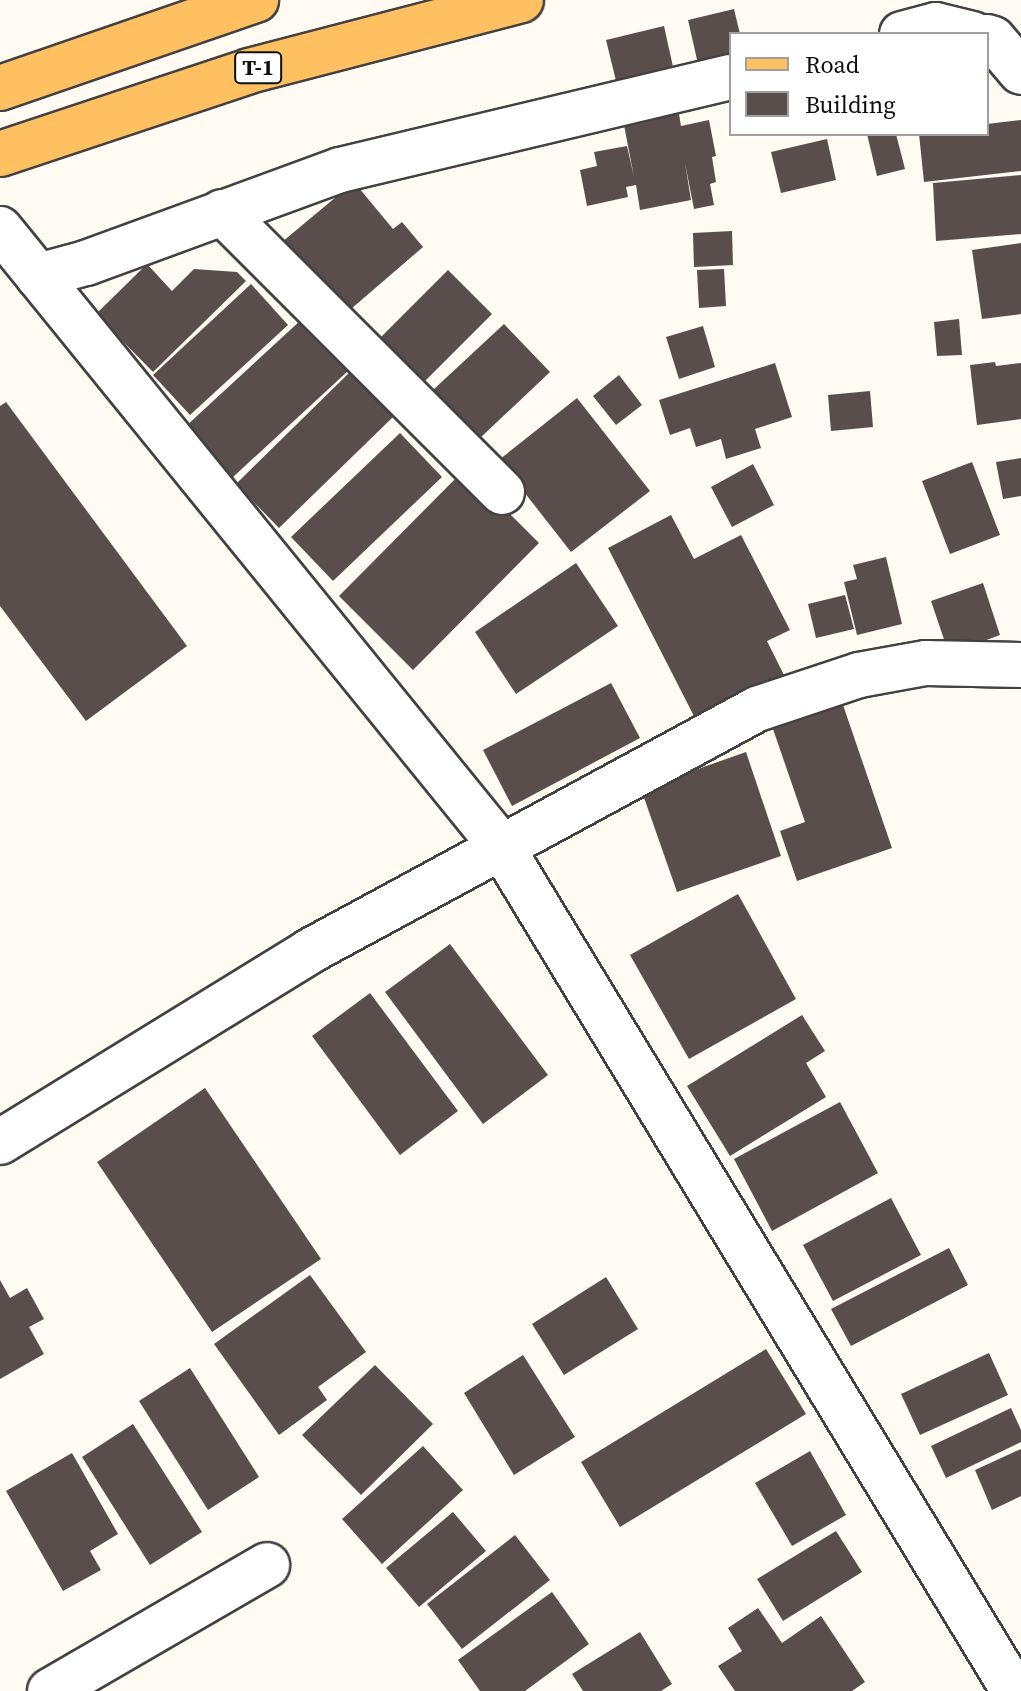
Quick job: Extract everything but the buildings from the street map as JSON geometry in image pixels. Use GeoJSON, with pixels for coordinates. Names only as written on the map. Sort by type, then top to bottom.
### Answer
{"type":"FeatureCollection","features":[{"type":"Feature","properties":{"kind":"main road"},"geometry":{"type":"LineString","coordinates":[[0,88],[256,0]]}},
{"type":"Feature","properties":{"kind":"main road","name":"T-1"},"geometry":{"type":"LineString","coordinates":[[0,154],[249,71],[521,0]]}},
{"type":"Feature","properties":{"kind":"street"},"geometry":{"type":"LineString","coordinates":[[910,32],[936,25],[965,32]]}},
{"type":"Feature","properties":{"kind":"street"},"geometry":{"type":"LineString","coordinates":[[989,38],[1021,72]]}},
{"type":"Feature","properties":{"kind":"street"},"geometry":{"type":"LineString","coordinates":[[38,276],[340,170],[729,77]]}},
{"type":"Feature","properties":{"kind":"street"},"geometry":{"type":"LineString","coordinates":[[222,212],[502,492]]}},
{"type":"Feature","properties":{"kind":"street"},"geometry":{"type":"LineString","coordinates":[[0,229],[501,846],[1014,1691]]}},
{"type":"Feature","properties":{"kind":"street"},"geometry":{"type":"LineString","coordinates":[[0,1142],[310,951],[757,709],[859,675],[926,663],[1021,665]]}},
{"type":"Feature","properties":{"kind":"street"},"geometry":{"type":"LineString","coordinates":[[50,1691],[267,1565]]}}]}
